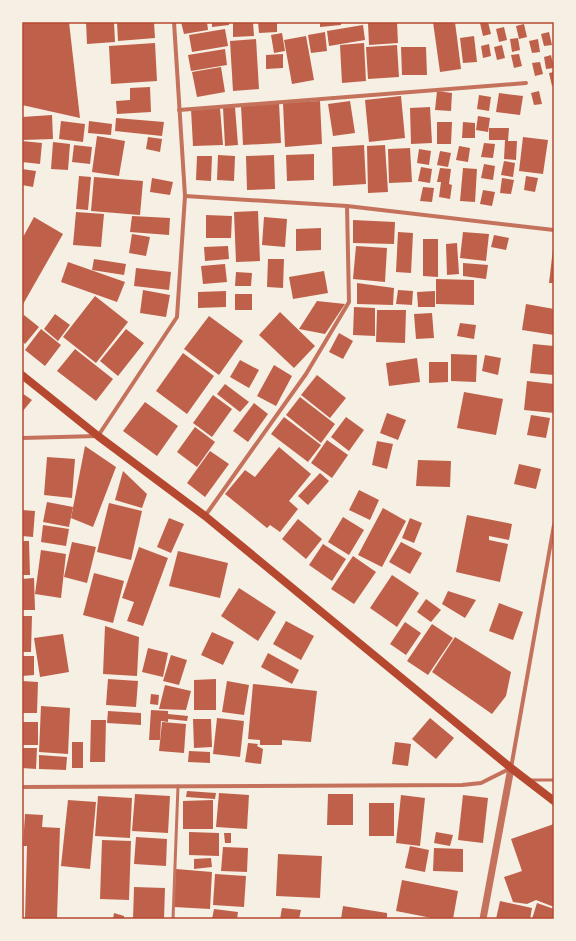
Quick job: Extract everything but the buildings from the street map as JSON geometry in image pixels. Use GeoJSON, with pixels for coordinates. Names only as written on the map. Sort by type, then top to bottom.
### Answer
{"type":"FeatureCollection","features":[{"type":"Feature","properties":{"kind":"main road"},"geometry":{"type":"LineString","coordinates":[[22,375],[98,436],[205,516],[511,768],[554,801]]}},
{"type":"Feature","properties":{"kind":"street"},"geometry":{"type":"LineString","coordinates":[[22,438],[98,436],[177,317],[185,196],[174,22]]}},
{"type":"Feature","properties":{"kind":"street"},"geometry":{"type":"LineString","coordinates":[[179,110],[526,83]]}},
{"type":"Feature","properties":{"kind":"street"},"geometry":{"type":"LineString","coordinates":[[185,196],[347,206],[554,230]]}},
{"type":"Feature","properties":{"kind":"street"},"geometry":{"type":"LineString","coordinates":[[205,516],[306,374],[349,302],[347,206]]}},
{"type":"Feature","properties":{"kind":"street"},"geometry":{"type":"LineString","coordinates":[[483,919],[554,525]]}},
{"type":"Feature","properties":{"kind":"street"},"geometry":{"type":"LineString","coordinates":[[22,787],[472,785],[481,783],[511,768]]}},
{"type":"Feature","properties":{"kind":"lane"},"geometry":{"type":"LineString","coordinates":[[528,780],[554,780]]}},
{"type":"Feature","properties":{"kind":"lane"},"geometry":{"type":"LineString","coordinates":[[173,919],[178,786]]}}]}
